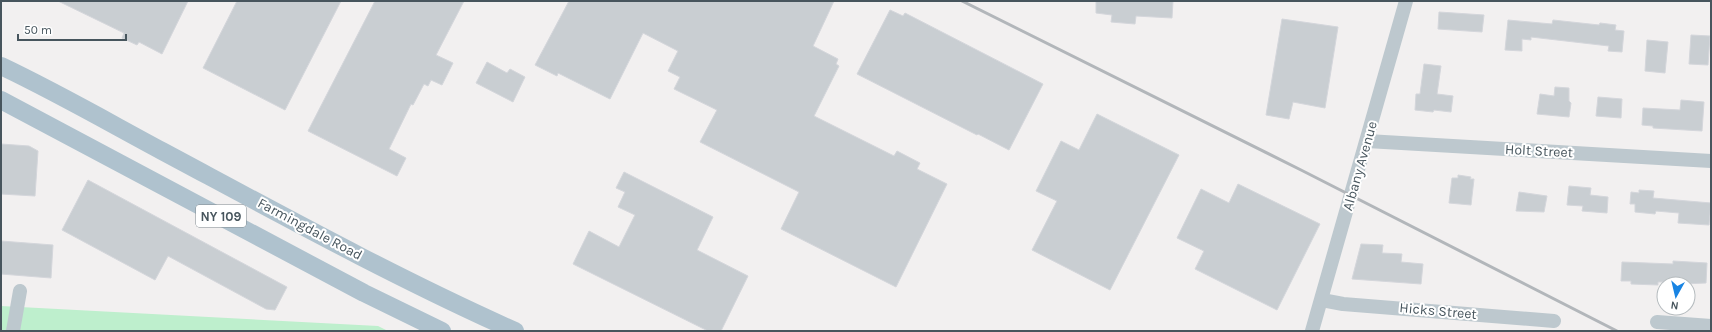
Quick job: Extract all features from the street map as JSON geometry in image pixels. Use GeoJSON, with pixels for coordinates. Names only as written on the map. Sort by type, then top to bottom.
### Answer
{"type":"FeatureCollection","features":[{"type":"Feature","properties":{"kind":"main road","name":"Farmingdale Road"},"geometry":{"type":"LineString","coordinates":[[1,66],[417,285],[515,331]]}},
{"type":"Feature","properties":{"kind":"main road","name":"NY 109"},"geometry":{"type":"LineString","coordinates":[[1,100],[357,289],[442,331]]}},
{"type":"Feature","properties":{"kind":"street","name":"Albany Avenue"},"geometry":{"type":"LineString","coordinates":[[1312,331],[1406,1]]}},
{"type":"Feature","properties":{"kind":"street","name":"Holt Street"},"geometry":{"type":"LineString","coordinates":[[1367,141],[1711,161]]}},
{"type":"Feature","properties":{"kind":"street"},"geometry":{"type":"LineString","coordinates":[[13,331],[20,291]]}},
{"type":"Feature","properties":{"kind":"street","name":"Hicks Street"},"geometry":{"type":"LineString","coordinates":[[1322,300],[1343,304],[1554,321]]}},
{"type":"Feature","properties":{"kind":"street"},"geometry":{"type":"LineString","coordinates":[[1658,322],[1711,326]]}},
{"type":"Feature","properties":{"kind":"green space"},"geometry":{"type":"Polygon","coordinates":[[[1,306],[378,326],[388,331],[1,331],[1,306]]]}},
{"type":"Feature","properties":{"kind":"building"},"geometry":{"type":"Polygon","coordinates":[[[58,1],[188,1],[162,54],[139,42],[137,45],[122,38],[124,33],[58,1]]]}},
{"type":"Feature","properties":{"kind":"building"},"geometry":{"type":"Polygon","coordinates":[[[237,1],[341,1],[285,110],[203,68],[237,1]]]}},
{"type":"Feature","properties":{"kind":"building"},"geometry":{"type":"Polygon","coordinates":[[[375,1],[464,1],[436,55],[453,63],[442,85],[431,80],[428,86],[424,84],[413,105],[411,104],[389,149],[406,158],[397,176],[308,131],[375,1]]]}},
{"type":"Feature","properties":{"kind":"building"},"geometry":{"type":"Polygon","coordinates":[[[569,1],[834,1],[813,46],[838,59],[836,64],[839,66],[814,116],[894,156],[897,151],[920,163],[917,169],[947,184],[896,287],[781,229],[799,192],[700,142],[717,110],[674,89],[680,77],[668,71],[678,51],[643,33],[610,99],[558,73],[557,76],[535,65],[569,1]]]}},
{"type":"Feature","properties":{"kind":"building"},"geometry":{"type":"Polygon","coordinates":[[[1096,1],[1173,1],[1172,18],[1136,16],[1135,24],[1111,22],[1112,15],[1096,13],[1096,1]]]}},
{"type":"Feature","properties":{"kind":"building"},"geometry":{"type":"Polygon","coordinates":[[[890,10],[903,16],[905,13],[1043,84],[1009,150],[857,74],[890,10]]]}},
{"type":"Feature","properties":{"kind":"building"},"geometry":{"type":"Polygon","coordinates":[[[1439,12],[1484,15],[1482,32],[1438,29],[1439,12]]]}},
{"type":"Feature","properties":{"kind":"building"},"geometry":{"type":"Polygon","coordinates":[[[1282,19],[1338,27],[1325,108],[1293,102],[1289,119],[1266,115],[1282,19]]]}},
{"type":"Feature","properties":{"kind":"building"},"geometry":{"type":"Polygon","coordinates":[[[1508,20],[1552,24],[1553,20],[1599,25],[1600,23],[1616,25],[1615,30],[1624,31],[1622,52],[1608,51],[1609,46],[1531,37],[1531,40],[1522,39],[1522,51],[1505,50],[1508,20]]]}},
{"type":"Feature","properties":{"kind":"building"},"geometry":{"type":"Polygon","coordinates":[[[1691,35],[1710,36],[1708,65],[1689,64],[1691,35]]]}},
{"type":"Feature","properties":{"kind":"building"},"geometry":{"type":"Polygon","coordinates":[[[1647,40],[1668,42],[1665,73],[1645,71],[1647,40]]]}},
{"type":"Feature","properties":{"kind":"building"},"geometry":{"type":"Polygon","coordinates":[[[487,62],[507,73],[510,69],[525,77],[513,102],[476,83],[487,62]]]}},
{"type":"Feature","properties":{"kind":"building"},"geometry":{"type":"Polygon","coordinates":[[[1424,64],[1441,66],[1437,94],[1453,96],[1451,112],[1415,110],[1416,94],[1420,94],[1424,64]]]}},
{"type":"Feature","properties":{"kind":"building"},"geometry":{"type":"Polygon","coordinates":[[[1555,87],[1569,88],[1569,101],[1571,103],[1569,117],[1537,114],[1540,94],[1554,96],[1555,87]]]}},
{"type":"Feature","properties":{"kind":"building"},"geometry":{"type":"Polygon","coordinates":[[[1598,97],[1622,99],[1621,118],[1596,116],[1598,97]]]}},
{"type":"Feature","properties":{"kind":"building"},"geometry":{"type":"Polygon","coordinates":[[[1681,100],[1704,102],[1702,131],[1653,128],[1653,126],[1642,125],[1643,108],[1680,110],[1681,100]]]}},
{"type":"Feature","properties":{"kind":"building"},"geometry":{"type":"Polygon","coordinates":[[[1097,114],[1179,155],[1110,290],[1032,250],[1057,201],[1036,191],[1061,141],[1079,150],[1097,114]]]}},
{"type":"Feature","properties":{"kind":"building"},"geometry":{"type":"Polygon","coordinates":[[[1,144],[29,146],[38,151],[35,196],[1,194],[1,144]]]}},
{"type":"Feature","properties":{"kind":"building"},"geometry":{"type":"Polygon","coordinates":[[[624,172],[713,217],[697,250],[748,276],[721,331],[708,331],[573,264],[589,231],[619,247],[635,215],[618,207],[625,192],[616,188],[624,172]]]}},
{"type":"Feature","properties":{"kind":"building"},"geometry":{"type":"Polygon","coordinates":[[[1458,175],[1471,177],[1470,179],[1474,179],[1471,205],[1449,203],[1452,178],[1458,178],[1458,175]]]}},
{"type":"Feature","properties":{"kind":"building"},"geometry":{"type":"Polygon","coordinates":[[[88,180],[287,287],[275,310],[266,309],[168,256],[155,280],[62,230],[88,180]]]}},
{"type":"Feature","properties":{"kind":"building"},"geometry":{"type":"Polygon","coordinates":[[[1238,184],[1320,224],[1277,310],[1195,269],[1204,251],[1177,238],[1201,189],[1229,203],[1238,184]]]}},
{"type":"Feature","properties":{"kind":"building"},"geometry":{"type":"Polygon","coordinates":[[[1569,186],[1591,188],[1590,195],[1608,197],[1607,213],[1582,211],[1583,206],[1567,205],[1569,186]]]}},
{"type":"Feature","properties":{"kind":"building"},"geometry":{"type":"Polygon","coordinates":[[[1639,190],[1654,191],[1653,198],[1711,203],[1709,225],[1678,223],[1679,213],[1656,211],[1655,214],[1635,212],[1635,204],[1630,204],[1631,192],[1639,193],[1639,190]]]}},
{"type":"Feature","properties":{"kind":"building"},"geometry":{"type":"Polygon","coordinates":[[[1519,192],[1547,196],[1544,212],[1516,211],[1519,192]]]}},
{"type":"Feature","properties":{"kind":"building"},"geometry":{"type":"Polygon","coordinates":[[[1,241],[53,245],[51,278],[1,274],[1,241]]]}},
{"type":"Feature","properties":{"kind":"building"},"geometry":{"type":"Polygon","coordinates":[[[1361,244],[1383,245],[1382,253],[1402,254],[1401,262],[1423,264],[1421,284],[1352,279],[1361,244]]]}},
{"type":"Feature","properties":{"kind":"building"},"geometry":{"type":"Polygon","coordinates":[[[1673,261],[1707,263],[1706,283],[1696,283],[1696,276],[1656,276],[1656,285],[1631,284],[1631,281],[1621,281],[1622,262],[1673,264],[1673,261]]]}},
{"type":"Feature","properties":{"kind":"railway"},"geometry":{"type":"LineString","coordinates":[[962,1],[1303,171],[1617,331]]}}]}
